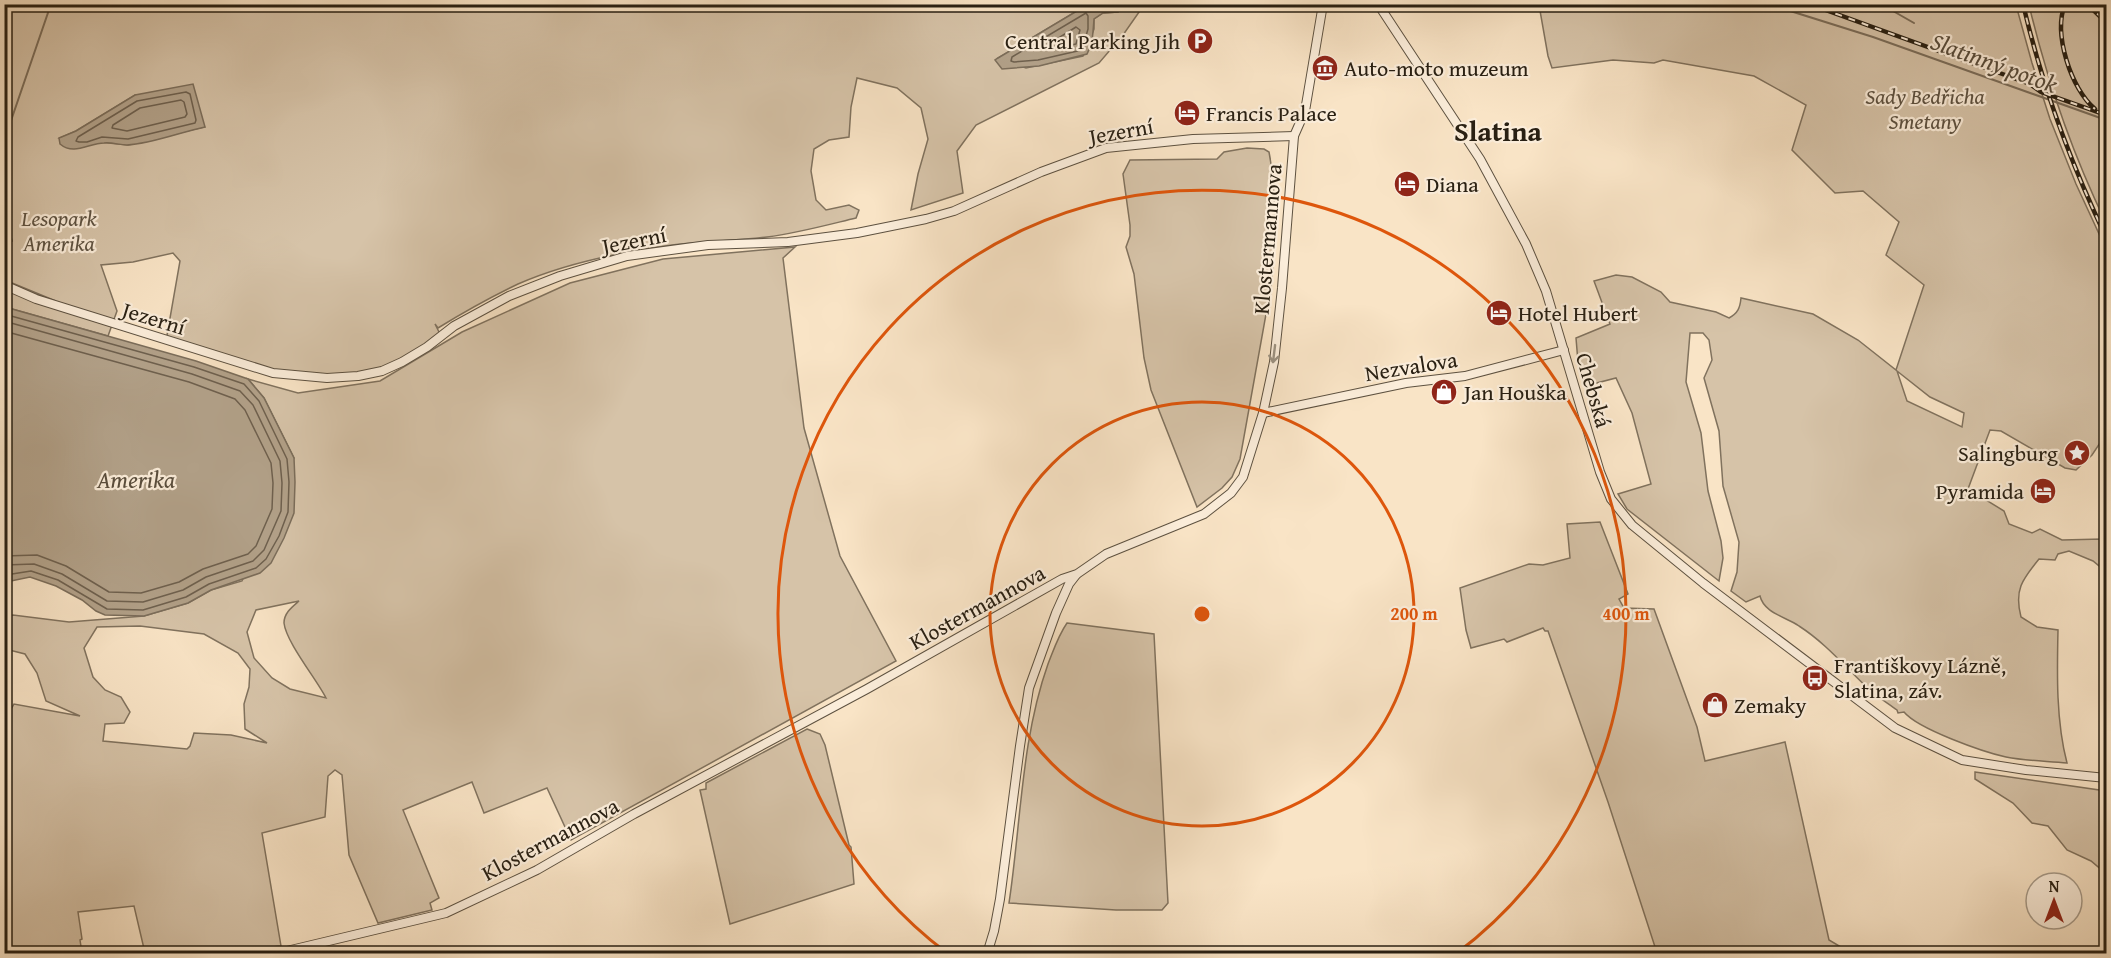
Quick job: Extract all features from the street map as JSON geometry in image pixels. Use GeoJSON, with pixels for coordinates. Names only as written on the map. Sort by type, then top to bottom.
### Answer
{"type":"FeatureCollection","features":[{"type":"Feature","properties":{"kind":"street","name":"Klostermannova"},"geometry":{"type":"LineString","coordinates":[[278,953],[446,913],[537,870],[634,814],[857,694],[1062,579],[1077,574],[1106,555],[1204,514],[1219,504],[1236,488],[1243,477],[1263,413],[1276,341],[1294,135],[1305,111],[1323,4]]}},
{"type":"Feature","properties":{"kind":"street","name":"Chebská"},"geometry":{"type":"LineString","coordinates":[[1378,4],[1480,159],[1510,213],[1540,277],[1600,472],[1611,499],[1632,525],[1672,559],[1895,728],[1962,760],[2026,770],[2106,778]]}},
{"type":"Feature","properties":{"kind":"street","name":"Jezerní"},"geometry":{"type":"LineString","coordinates":[[4,285],[46,303],[273,373],[327,378],[358,376],[382,371],[402,362],[427,347],[454,326],[509,296],[560,276],[627,256],[708,245],[788,242],[857,233],[926,219],[954,211],[1041,172],[1106,148],[1183,140],[1294,135]]}},
{"type":"Feature","properties":{"kind":"street","name":"Nezvalova"},"geometry":{"type":"LineString","coordinates":[[1263,413],[1406,383],[1465,376],[1564,350]]}},
{"type":"Feature","properties":{"kind":"street"},"geometry":{"type":"LineString","coordinates":[[987,954],[1000,899],[1029,688],[1056,614],[1069,584],[1077,574]]}},
{"type":"Feature","properties":{"kind":"green space","name":"Lesopark Amerika"},"geometry":{"type":"Polygon","coordinates":[[[964,4],[971,7],[980,4],[1087,5],[998,58],[1026,68],[1083,56],[1094,29],[1094,19],[1103,13],[1118,12],[1127,5],[1144,5],[1099,63],[976,125],[957,151],[963,193],[911,210],[928,139],[921,108],[897,88],[857,78],[851,107],[849,137],[829,140],[814,149],[811,171],[816,200],[826,210],[849,205],[859,210],[856,218],[779,235],[672,245],[574,264],[518,284],[438,328],[435,324],[441,336],[382,371],[296,377],[166,341],[180,261],[173,253],[133,262],[101,265],[117,311],[108,336],[5,307],[4,5],[964,4]],[[135,95],[76,131],[60,138],[128,145],[204,127],[135,95]]]}},
{"type":"Feature","properties":{"kind":"green space","name":"Sady Bedřicha Smetany"},"geometry":{"type":"Polygon","coordinates":[[[1539,5],[2016,5],[2050,119],[2076,184],[2106,249],[2106,434],[2092,455],[2076,470],[2065,468],[2001,431],[1990,430],[1968,489],[2004,511],[2009,524],[2032,533],[2040,529],[2062,540],[2102,539],[2104,570],[2093,561],[2069,551],[2058,554],[2055,560],[2039,559],[2024,579],[2019,592],[2021,617],[2037,627],[2058,630],[2059,714],[2067,763],[2006,757],[1967,745],[1923,726],[1904,712],[1898,713],[1871,691],[1819,641],[1799,626],[1766,607],[1760,596],[1746,602],[1731,591],[1737,572],[1739,542],[1723,486],[1719,431],[1704,378],[1712,360],[1709,340],[1703,333],[1690,333],[1686,382],[1701,433],[1708,491],[1721,541],[1723,558],[1719,581],[1627,509],[1618,494],[1651,484],[1632,413],[1616,378],[1585,386],[1578,362],[1576,338],[1610,324],[1594,281],[1616,275],[1632,277],[1661,292],[1670,302],[1716,312],[1729,318],[1738,310],[1741,298],[1813,314],[1858,340],[1896,370],[1924,285],[1886,255],[1899,222],[1863,191],[1835,193],[1792,150],[1806,105],[1754,76],[1663,60],[1654,63],[1613,60],[1552,68],[1539,5]],[[1897,371],[1907,401],[1962,427],[1964,413],[1930,397],[1897,371]]]}},
{"type":"Feature","properties":{"kind":"green space"},"geometry":{"type":"Polygon","coordinates":[[[2029,5],[2106,5],[2106,223],[2082,170],[2062,116],[2029,5]]]}},
{"type":"Feature","properties":{"kind":"green space"},"geometry":{"type":"Polygon","coordinates":[[[1247,148],[1264,149],[1269,152],[1272,172],[1275,231],[1269,311],[1266,314],[1240,459],[1232,477],[1222,488],[1197,507],[1151,390],[1144,358],[1134,274],[1126,247],[1130,236],[1130,225],[1123,174],[1130,160],[1217,159],[1224,152],[1247,148]]]}},
{"type":"Feature","properties":{"kind":"green space"},"geometry":{"type":"Polygon","coordinates":[[[795,247],[783,258],[804,428],[840,556],[896,661],[571,840],[547,788],[484,813],[472,782],[403,810],[439,898],[430,903],[432,910],[378,923],[349,855],[342,775],[335,770],[328,776],[325,817],[262,833],[281,946],[215,954],[145,953],[134,906],[78,912],[82,953],[5,954],[5,720],[14,704],[80,716],[46,701],[37,673],[25,654],[5,649],[5,618],[13,615],[69,622],[144,616],[188,603],[211,590],[242,581],[294,458],[264,398],[248,379],[298,393],[380,381],[462,332],[570,283],[663,259],[795,247]],[[299,601],[256,610],[247,632],[254,658],[272,678],[290,689],[326,698],[286,631],[285,616],[299,601]],[[140,626],[97,627],[84,648],[93,677],[105,690],[121,697],[130,712],[124,723],[105,724],[103,741],[187,749],[194,733],[231,735],[267,743],[245,729],[244,704],[249,687],[250,669],[238,653],[204,634],[140,626]]]}},
{"type":"Feature","properties":{"kind":"green space"},"geometry":{"type":"Polygon","coordinates":[[[1600,522],[1628,594],[1619,599],[1624,608],[1654,609],[1697,727],[1705,761],[1785,742],[1829,940],[1851,953],[1657,953],[1608,802],[1548,631],[1543,628],[1507,642],[1504,639],[1471,648],[1460,588],[1529,564],[1543,565],[1570,558],[1567,524],[1600,522]]]}},
{"type":"Feature","properties":{"kind":"green space"},"geometry":{"type":"Polygon","coordinates":[[[1067,623],[1154,634],[1168,903],[1162,910],[1116,910],[1009,903],[1032,722],[1048,664],[1067,623]]]}},
{"type":"Feature","properties":{"kind":"green space"},"geometry":{"type":"Polygon","coordinates":[[[807,729],[820,734],[825,745],[851,847],[854,884],[730,924],[700,790],[706,789],[706,783],[807,729]]]}},
{"type":"Feature","properties":{"kind":"green space"},"geometry":{"type":"Polygon","coordinates":[[[1975,772],[2106,791],[2106,882],[2104,872],[2091,861],[2067,850],[2048,826],[2032,823],[2013,803],[1975,779],[1975,772]]]}},
{"type":"Feature","properties":{"kind":"water"},"geometry":{"type":"Polygon","coordinates":[[[1087,5],[1127,5],[1118,12],[1103,13],[1094,19],[1092,42],[1087,54],[1039,66],[1002,69],[995,60],[998,58],[1087,5]]]}},
{"type":"Feature","properties":{"kind":"water"},"geometry":{"type":"Polygon","coordinates":[[[193,84],[205,127],[136,144],[104,143],[71,149],[60,144],[59,138],[76,131],[135,95],[193,84]]]}},
{"type":"Feature","properties":{"kind":"water","name":"Amerika"},"geometry":{"type":"Polygon","coordinates":[[[5,307],[196,361],[248,379],[264,398],[294,458],[294,513],[271,563],[260,573],[211,590],[188,603],[144,616],[105,615],[56,586],[30,577],[11,581],[5,577],[5,307]]]}},
{"type":"Feature","properties":{"kind":"waterway"},"geometry":{"type":"LineString","coordinates":[[4,141],[51,4]]}},
{"type":"Feature","properties":{"kind":"waterway","name":"Slatinný potok"},"geometry":{"type":"LineString","coordinates":[[1768,4],[1873,37],[2106,120]]}},
{"type":"Feature","properties":{"kind":"waterway"},"geometry":{"type":"LineString","coordinates":[[1885,4],[1888,8]]}},
{"type":"Feature","properties":{"kind":"waterway"},"geometry":{"type":"LineString","coordinates":[[1893,11],[1914,23]]}},
{"type":"Feature","properties":{"kind":"waterway"},"geometry":{"type":"LineString","coordinates":[[4,216],[12,241]]}},
{"type":"Feature","properties":{"kind":"waterway"},"geometry":{"type":"LineString","coordinates":[[4,280],[55,301]]}},
{"type":"Feature","properties":{"kind":"railway"},"geometry":{"type":"LineString","coordinates":[[1809,4],[2030,84],[2041,92],[2106,115]]}},
{"type":"Feature","properties":{"kind":"railway"},"geometry":{"type":"LineString","coordinates":[[2023,4],[2058,123],[2106,237]]}},
{"type":"Feature","properties":{"kind":"railway"},"geometry":{"type":"LineString","coordinates":[[2065,4],[2061,30],[2066,60],[2078,88],[2095,109]]}},
{"type":"Feature","properties":{"kind":"railway"},"geometry":{"type":"LineString","coordinates":[[2087,4],[2106,22]]}},
{"type":"Feature","properties":{"kind":"place","name":"Central Parking Jih"},"geometry":{"type":"Point","coordinates":[1200,41]}},
{"type":"Feature","properties":{"kind":"place","name":"Auto-moto muzeum"},"geometry":{"type":"Point","coordinates":[1325,68]}},
{"type":"Feature","properties":{"kind":"place","name":"Francis Palace"},"geometry":{"type":"Point","coordinates":[1187,113]}},
{"type":"Feature","properties":{"kind":"place","name":"Diana"},"geometry":{"type":"Point","coordinates":[1407,184]}},
{"type":"Feature","properties":{"kind":"place","name":"Hotel Hubert"},"geometry":{"type":"Point","coordinates":[1499,313]}},
{"type":"Feature","properties":{"kind":"place","name":"Jan Houška"},"geometry":{"type":"Point","coordinates":[1444,392]}},
{"type":"Feature","properties":{"kind":"place","name":"Salingburg"},"geometry":{"type":"Point","coordinates":[2077,453]}},
{"type":"Feature","properties":{"kind":"place","name":"Pyramida"},"geometry":{"type":"Point","coordinates":[2043,491]}},
{"type":"Feature","properties":{"kind":"place","name":"Františkovy Lázně, Slatina, záv."},"geometry":{"type":"Point","coordinates":[1815,678]}},
{"type":"Feature","properties":{"kind":"place","name":"Zemaky"},"geometry":{"type":"Point","coordinates":[1715,705]}},
{"type":"Feature","properties":{"kind":"district","name":"Slatina"},"geometry":{"type":"Point","coordinates":[1498,131]}}]}
